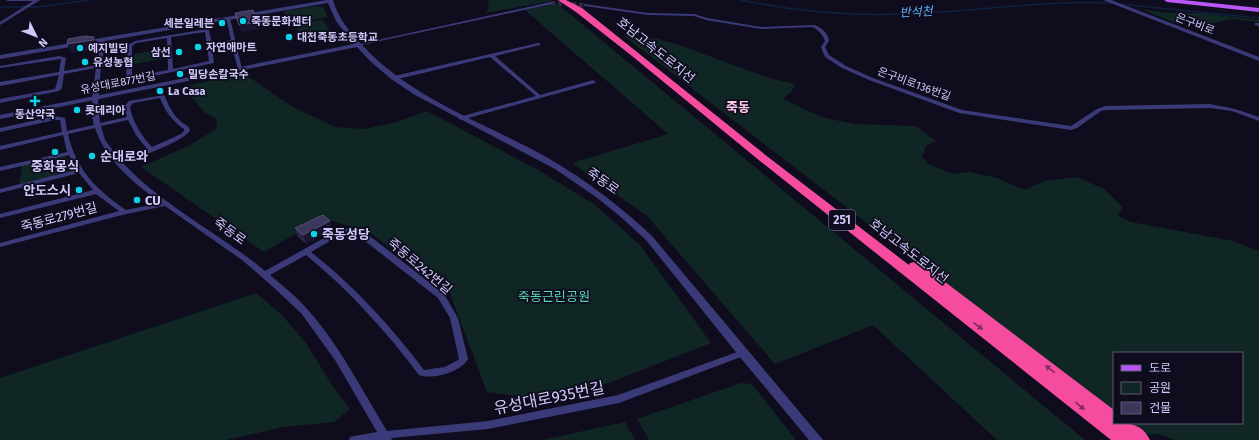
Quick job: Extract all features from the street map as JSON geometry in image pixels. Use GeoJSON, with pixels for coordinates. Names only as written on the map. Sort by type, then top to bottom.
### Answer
{"type":"FeatureCollection","features":[{"type":"Feature","properties":{"kind":"highway","name":"호남고속도로지선"},"geometry":{"type":"LineString","coordinates":[[568,0],[583,9],[641,53],[771,157],[1113,418]]}},
{"type":"Feature","properties":{"kind":"highway","name":"호남고속도로지선"},"geometry":{"type":"LineString","coordinates":[[556,1],[578,10],[629,49],[764,160],[1123,440]]}},
{"type":"Feature","properties":{"kind":"highway"},"geometry":{"type":"LineString","coordinates":[[1121,424],[1141,440]]}},
{"type":"Feature","properties":{"kind":"main road"},"geometry":{"type":"LineString","coordinates":[[1167,0],[1259,10]]}},
{"type":"Feature","properties":{"kind":"main road"},"geometry":{"type":"LineString","coordinates":[[1206,0],[1259,6]]}},
{"type":"Feature","properties":{"kind":"street"},"geometry":{"type":"LineString","coordinates":[[8,0],[38,0]]}},
{"type":"Feature","properties":{"kind":"street"},"geometry":{"type":"LineString","coordinates":[[0,24],[38,0]]}},
{"type":"Feature","properties":{"kind":"street","name":"은구비로"},"geometry":{"type":"LineString","coordinates":[[1106,0],[1259,59]]}},
{"type":"Feature","properties":{"kind":"street","name":"죽동로"},"geometry":{"type":"LineString","coordinates":[[0,56],[330,1],[342,25],[357,45],[370,59],[394,78],[461,118],[542,158],[572,176],[616,207],[649,238],[742,353],[817,440]]}},
{"type":"Feature","properties":{"kind":"street","name":"유성대로877번길"},"geometry":{"type":"LineString","coordinates":[[0,117],[357,45],[556,1]]}},
{"type":"Feature","properties":{"kind":"street"},"geometry":{"type":"LineString","coordinates":[[585,5],[648,14],[694,15],[706,19],[761,28],[813,26],[811,19]]}},
{"type":"Feature","properties":{"kind":"street"},"geometry":{"type":"LineString","coordinates":[[228,18],[240,69]]}},
{"type":"Feature","properties":{"kind":"street","name":"은구비로136번길"},"geometry":{"type":"LineString","coordinates":[[813,26],[818,28],[826,36],[827,41],[823,47],[824,51],[827,56],[837,63],[871,79],[961,112],[1071,128],[1099,110],[1105,108],[1210,106],[1233,110],[1259,119]]}},
{"type":"Feature","properties":{"kind":"street"},"geometry":{"type":"LineString","coordinates":[[207,30],[212,62],[134,78],[129,77],[128,61],[130,45],[135,42],[170,36],[207,30]]}},
{"type":"Feature","properties":{"kind":"street"},"geometry":{"type":"LineString","coordinates":[[170,36],[171,71]]}},
{"type":"Feature","properties":{"kind":"street","name":"죽동로"},"geometry":{"type":"LineString","coordinates":[[103,39],[96,97],[96,120],[105,143],[118,162],[137,181],[167,204],[226,244],[264,275],[302,310],[335,352],[386,438]]}},
{"type":"Feature","properties":{"kind":"street"},"geometry":{"type":"LineString","coordinates":[[210,46],[233,41]]}},
{"type":"Feature","properties":{"kind":"street"},"geometry":{"type":"LineString","coordinates":[[394,78],[538,44]]}},
{"type":"Feature","properties":{"kind":"street"},"geometry":{"type":"LineString","coordinates":[[24,63],[27,52]]}},
{"type":"Feature","properties":{"kind":"street"},"geometry":{"type":"LineString","coordinates":[[491,55],[540,96]]}},
{"type":"Feature","properties":{"kind":"street"},"geometry":{"type":"LineString","coordinates":[[0,67],[63,57],[59,88],[57,90],[0,102]]}},
{"type":"Feature","properties":{"kind":"street"},"geometry":{"type":"LineString","coordinates":[[0,84],[128,61]]}},
{"type":"Feature","properties":{"kind":"street"},"geometry":{"type":"LineString","coordinates":[[461,118],[593,82]]}},
{"type":"Feature","properties":{"kind":"street"},"geometry":{"type":"LineString","coordinates":[[118,162],[151,150],[183,135],[187,131],[187,128],[176,121],[169,114],[162,96],[131,102],[128,104],[127,108],[130,118],[141,139],[151,150]]}},
{"type":"Feature","properties":{"kind":"street"},"geometry":{"type":"LineString","coordinates":[[0,148],[64,135],[130,118]]}},
{"type":"Feature","properties":{"kind":"street","name":"죽동로279번길"},"geometry":{"type":"LineString","coordinates":[[0,130],[63,119],[64,135],[70,153],[80,171],[98,192],[125,212]]}},
{"type":"Feature","properties":{"kind":"street"},"geometry":{"type":"LineString","coordinates":[[0,169],[70,153]]}},
{"type":"Feature","properties":{"kind":"street"},"geometry":{"type":"LineString","coordinates":[[0,191],[80,171]]}},
{"type":"Feature","properties":{"kind":"street","name":"죽동로279번길"},"geometry":{"type":"LineString","coordinates":[[0,216],[98,192]]}},
{"type":"Feature","properties":{"kind":"street","name":"죽동로279번길"},"geometry":{"type":"LineString","coordinates":[[0,245],[125,212],[167,204]]}},
{"type":"Feature","properties":{"kind":"street","name":"죽동로242번길"},"geometry":{"type":"LineString","coordinates":[[264,275],[343,231],[354,231],[363,235],[441,296],[454,318],[464,359],[462,363],[458,366],[432,374],[422,373],[402,345],[343,282],[306,252]]}},
{"type":"Feature","properties":{"kind":"street","name":"유성대로935번길"},"geometry":{"type":"LineString","coordinates":[[354,440],[386,438],[488,425],[619,399],[742,353]]}},
{"type":"Feature","properties":{"kind":"green space"},"geometry":{"type":"Polygon","coordinates":[[[487,0],[551,1],[486,13],[489,5],[487,0]]]}},
{"type":"Feature","properties":{"kind":"green space"},"geometry":{"type":"Polygon","coordinates":[[[554,4],[559,5],[1085,440],[997,440],[873,325],[775,364],[647,216],[572,163],[668,134],[525,10],[554,4]]]}},
{"type":"Feature","properties":{"kind":"green space"},"geometry":{"type":"Polygon","coordinates":[[[315,6],[323,7],[328,17],[290,24],[284,11],[315,6]]]}},
{"type":"Feature","properties":{"kind":"green space"},"geometry":{"type":"Polygon","coordinates":[[[1140,9],[1171,13],[1200,13],[1259,20],[1259,22],[1232,19],[1199,26],[1189,22],[1178,24],[1140,9]]]}},
{"type":"Feature","properties":{"kind":"green space"},"geometry":{"type":"Polygon","coordinates":[[[323,20],[331,32],[302,37],[295,25],[323,20]]]}},
{"type":"Feature","properties":{"kind":"green space"},"geometry":{"type":"Polygon","coordinates":[[[624,36],[658,39],[682,46],[769,78],[795,84],[792,91],[783,99],[821,117],[854,124],[915,126],[936,141],[926,146],[922,156],[928,164],[953,174],[969,172],[997,178],[1025,190],[1044,181],[1077,177],[1104,189],[1123,207],[1118,216],[1131,222],[1233,241],[1259,251],[1259,440],[1175,440],[1159,434],[1143,435],[1128,424],[1243,424],[1243,352],[1113,352],[1113,412],[624,36]]]}},
{"type":"Feature","properties":{"kind":"green space"},"geometry":{"type":"Polygon","coordinates":[[[167,48],[168,58],[134,64],[134,54],[167,48]]]}},
{"type":"Feature","properties":{"kind":"green space","name":"죽동근린공원"},"geometry":{"type":"Polygon","coordinates":[[[243,73],[293,107],[335,127],[363,129],[397,122],[427,111],[538,170],[594,204],[640,245],[711,343],[609,383],[535,398],[487,392],[449,291],[369,232],[329,220],[314,223],[264,252],[141,167],[190,145],[216,129],[217,119],[205,113],[183,87],[243,73]]]}},
{"type":"Feature","properties":{"kind":"green space"},"geometry":{"type":"Polygon","coordinates":[[[66,157],[74,169],[71,172],[19,184],[22,165],[66,157]]]}},
{"type":"Feature","properties":{"kind":"green space"},"geometry":{"type":"Polygon","coordinates":[[[256,293],[281,314],[306,343],[330,382],[350,409],[334,422],[284,427],[226,440],[0,440],[0,378],[256,293]]]}},
{"type":"Feature","properties":{"kind":"green space"},"geometry":{"type":"Polygon","coordinates":[[[741,383],[752,384],[796,440],[649,440],[637,419],[741,383]]]}},
{"type":"Feature","properties":{"kind":"green space"},"geometry":{"type":"Polygon","coordinates":[[[625,422],[635,440],[542,440],[625,422]]]}},
{"type":"Feature","properties":{"kind":"building"},"geometry":{"type":"Polygon","coordinates":[[[253,10],[258,22],[239,25],[235,13],[253,10]]]}},
{"type":"Feature","properties":{"kind":"building"},"geometry":{"type":"Polygon","coordinates":[[[85,36],[94,37],[94,40],[67,44],[68,39],[85,36]]]}},
{"type":"Feature","properties":{"kind":"building"},"geometry":{"type":"Polygon","coordinates":[[[323,215],[330,221],[303,235],[295,228],[323,215]]]}},
{"type":"Feature","properties":{"kind":"waterway","name":"반석천"},"geometry":{"type":"LineString","coordinates":[[0,7],[39,7],[89,0]]}},
{"type":"Feature","properties":{"kind":"waterway","name":"반석천"},"geometry":{"type":"LineString","coordinates":[[741,0],[810,11],[856,14],[949,12],[1089,2],[1113,3]]}},
{"type":"Feature","properties":{"kind":"waterway","name":"반석천"},"geometry":{"type":"LineString","coordinates":[[1119,4],[1259,18]]}},
{"type":"Feature","properties":{"kind":"tunnel"},"geometry":{"type":"LineString","coordinates":[[551,3],[585,5]]}},
{"type":"Feature","properties":{"kind":"place","name":"죽동문화센터"},"geometry":{"type":"Point","coordinates":[243,21]}},
{"type":"Feature","properties":{"kind":"place","name":"세븐일레븐"},"geometry":{"type":"Point","coordinates":[222,23]}},
{"type":"Feature","properties":{"kind":"place","name":"대전죽동초등학교"},"geometry":{"type":"Point","coordinates":[289,37]}},
{"type":"Feature","properties":{"kind":"place","name":"자연애마트"},"geometry":{"type":"Point","coordinates":[198,47]}},
{"type":"Feature","properties":{"kind":"place","name":"예지빌딩"},"geometry":{"type":"Point","coordinates":[80,48]}},
{"type":"Feature","properties":{"kind":"place","name":"삼선"},"geometry":{"type":"Point","coordinates":[179,52]}},
{"type":"Feature","properties":{"kind":"place","name":"유성농협"},"geometry":{"type":"Point","coordinates":[85,62]}},
{"type":"Feature","properties":{"kind":"place","name":"밀당손칼국수"},"geometry":{"type":"Point","coordinates":[180,74]}},
{"type":"Feature","properties":{"kind":"place","name":"La Casa"},"geometry":{"type":"Point","coordinates":[160,91]}},
{"type":"Feature","properties":{"kind":"place","name":"동산약국"},"geometry":{"type":"Point","coordinates":[35,101]}},
{"type":"Feature","properties":{"kind":"place","name":"롯데리아"},"geometry":{"type":"Point","coordinates":[77,110]}},
{"type":"Feature","properties":{"kind":"place","name":"중화몽식"},"geometry":{"type":"Point","coordinates":[55,152]}},
{"type":"Feature","properties":{"kind":"place","name":"순대로와"},"geometry":{"type":"Point","coordinates":[92,156]}},
{"type":"Feature","properties":{"kind":"place","name":"안도스시"},"geometry":{"type":"Point","coordinates":[79,190]}},
{"type":"Feature","properties":{"kind":"place","name":"CU"},"geometry":{"type":"Point","coordinates":[137,200]}},
{"type":"Feature","properties":{"kind":"place","name":"죽동성당"},"geometry":{"type":"Point","coordinates":[314,234]}},
{"type":"Feature","properties":{"kind":"district","name":"죽동"},"geometry":{"type":"Point","coordinates":[738,107]}}]}
